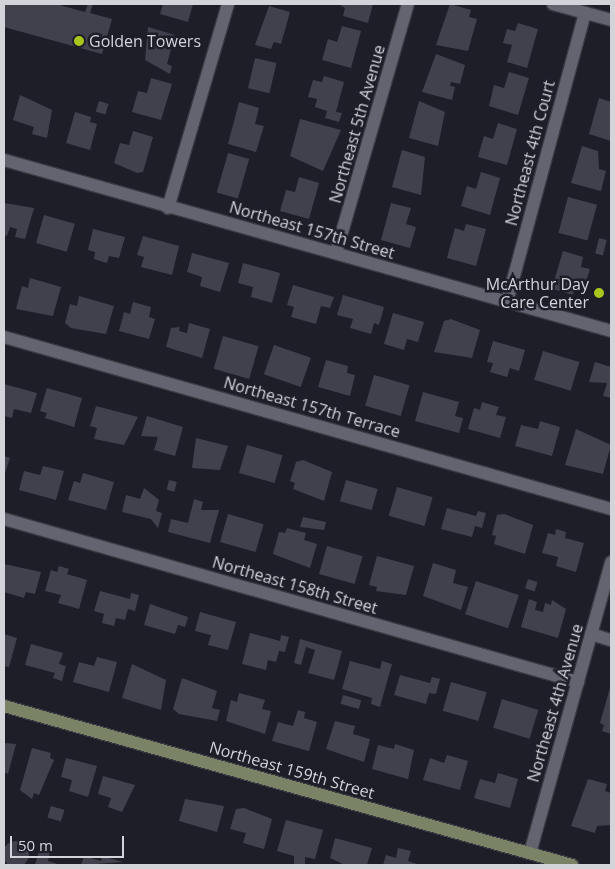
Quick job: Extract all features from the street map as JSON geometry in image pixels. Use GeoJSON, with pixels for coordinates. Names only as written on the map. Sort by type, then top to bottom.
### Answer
{"type":"FeatureCollection","features":[{"type":"Feature","properties":{"kind":"street"},"geometry":{"type":"LineString","coordinates":[[168,208],[228,4]]}},
{"type":"Feature","properties":{"kind":"street","name":"Northeast 5th Avenue"},"geometry":{"type":"LineString","coordinates":[[336,253],[408,4]]}},
{"type":"Feature","properties":{"kind":"street"},"geometry":{"type":"LineString","coordinates":[[553,4],[611,20]]}},
{"type":"Feature","properties":{"kind":"street","name":"Northeast 4th Court"},"geometry":{"type":"LineString","coordinates":[[506,302],[585,13]]}},
{"type":"Feature","properties":{"kind":"street","name":"Northeast 157th Street"},"geometry":{"type":"LineString","coordinates":[[4,160],[168,208],[336,253],[611,331]]}},
{"type":"Feature","properties":{"kind":"street","name":"Northeast 157th Terrace"},"geometry":{"type":"LineString","coordinates":[[4,337],[611,508]]}},
{"type":"Feature","properties":{"kind":"street","name":"Northeast 158th Street"},"geometry":{"type":"LineString","coordinates":[[4,519],[578,682]]}},
{"type":"Feature","properties":{"kind":"street","name":"Northeast 4th Avenue"},"geometry":{"type":"LineString","coordinates":[[530,853],[611,562]]}},
{"type":"Feature","properties":{"kind":"street"},"geometry":{"type":"LineString","coordinates":[[591,634],[611,640]]}},
{"type":"Feature","properties":{"kind":"street","name":"Northeast 159th Street"},"geometry":{"type":"LineString","coordinates":[[4,706],[572,865]]}},
{"type":"Feature","properties":{"kind":"building","name":"Golden Towers"},"geometry":{"type":"Polygon","coordinates":[[[4,4],[56,4],[85,12],[88,4],[93,4],[90,13],[112,19],[102,54],[4,27],[4,4]]]}},
{"type":"Feature","properties":{"kind":"building"},"geometry":{"type":"Polygon","coordinates":[[[163,4],[193,4],[188,22],[160,14],[163,4]]]}},
{"type":"Feature","properties":{"kind":"building"},"geometry":{"type":"Polygon","coordinates":[[[338,4],[373,4],[368,23],[343,16],[345,8],[338,4]]]}},
{"type":"Feature","properties":{"kind":"building"},"geometry":{"type":"Polygon","coordinates":[[[450,4],[471,10],[469,17],[477,19],[468,51],[436,45],[450,4]]]}},
{"type":"Feature","properties":{"kind":"building"},"geometry":{"type":"Polygon","coordinates":[[[269,6],[290,12],[281,44],[274,42],[271,49],[255,45],[269,6]]]}},
{"type":"Feature","properties":{"kind":"building"},"geometry":{"type":"Polygon","coordinates":[[[518,23],[538,29],[527,68],[507,62],[512,45],[503,43],[507,29],[515,31],[518,23]]]}},
{"type":"Feature","properties":{"kind":"building"},"geometry":{"type":"Polygon","coordinates":[[[342,26],[361,31],[351,68],[322,60],[328,39],[337,42],[342,26]]]}},
{"type":"Feature","properties":{"kind":"building"},"geometry":{"type":"Polygon","coordinates":[[[148,27],[175,35],[167,64],[172,66],[170,74],[145,60],[148,27]]]}},
{"type":"Feature","properties":{"kind":"building"},"geometry":{"type":"Polygon","coordinates":[[[436,54],[465,65],[460,84],[451,82],[450,86],[455,87],[452,100],[422,92],[436,54]]]}},
{"type":"Feature","properties":{"kind":"building"},"geometry":{"type":"Polygon","coordinates":[[[255,58],[276,63],[269,93],[248,88],[255,58]]]}},
{"type":"Feature","properties":{"kind":"building"},"geometry":{"type":"Polygon","coordinates":[[[509,72],[529,78],[518,115],[489,106],[494,85],[504,88],[509,72]]]}},
{"type":"Feature","properties":{"kind":"building"},"geometry":{"type":"Polygon","coordinates":[[[324,76],[344,82],[336,112],[342,113],[339,122],[325,118],[327,111],[315,107],[317,99],[308,97],[313,80],[322,82],[324,76]]]}},
{"type":"Feature","properties":{"kind":"building"},"geometry":{"type":"Polygon","coordinates":[[[151,78],[172,84],[161,120],[132,112],[138,91],[147,93],[151,78]]]}},
{"type":"Feature","properties":{"kind":"building"},"geometry":{"type":"Polygon","coordinates":[[[20,95],[52,110],[47,138],[32,134],[34,127],[13,120],[20,95]]]}},
{"type":"Feature","properties":{"kind":"building"},"geometry":{"type":"Polygon","coordinates":[[[599,98],[611,102],[611,141],[589,134],[599,98]]]}},
{"type":"Feature","properties":{"kind":"building"},"geometry":{"type":"Polygon","coordinates":[[[99,101],[109,104],[105,114],[96,112],[99,101]]]}},
{"type":"Feature","properties":{"kind":"building"},"geometry":{"type":"Polygon","coordinates":[[[419,101],[445,112],[438,146],[409,138],[419,101]]]}},
{"type":"Feature","properties":{"kind":"building"},"geometry":{"type":"Polygon","coordinates":[[[239,102],[259,108],[255,124],[264,126],[256,152],[228,144],[239,102]]]}},
{"type":"Feature","properties":{"kind":"building"},"geometry":{"type":"Polygon","coordinates":[[[75,112],[91,117],[90,122],[97,124],[90,150],[66,143],[75,112]]]}},
{"type":"Feature","properties":{"kind":"building"},"geometry":{"type":"Polygon","coordinates":[[[300,119],[341,130],[323,171],[290,156],[300,119]]]}},
{"type":"Feature","properties":{"kind":"building"},"geometry":{"type":"Polygon","coordinates":[[[498,123],[517,129],[507,165],[478,157],[484,136],[493,139],[498,123]]]}},
{"type":"Feature","properties":{"kind":"building"},"geometry":{"type":"Polygon","coordinates":[[[133,131],[153,137],[143,172],[137,173],[114,163],[120,143],[129,145],[133,131]]]}},
{"type":"Feature","properties":{"kind":"building"},"geometry":{"type":"Polygon","coordinates":[[[582,146],[598,151],[599,169],[606,171],[601,191],[571,183],[582,146]]]}},
{"type":"Feature","properties":{"kind":"building"},"geometry":{"type":"Polygon","coordinates":[[[402,150],[425,157],[421,195],[392,187],[402,150]]]}},
{"type":"Feature","properties":{"kind":"building"},"geometry":{"type":"Polygon","coordinates":[[[228,153],[249,159],[238,198],[217,192],[228,153]]]}},
{"type":"Feature","properties":{"kind":"building"},"geometry":{"type":"Polygon","coordinates":[[[481,172],[500,178],[490,215],[461,206],[467,186],[476,189],[481,172]]]}},
{"type":"Feature","properties":{"kind":"building"},"geometry":{"type":"Polygon","coordinates":[[[299,177],[319,183],[309,219],[280,211],[286,190],[295,192],[299,177]]]}},
{"type":"Feature","properties":{"kind":"building"},"geometry":{"type":"Polygon","coordinates":[[[568,197],[597,205],[587,241],[558,233],[568,197]]]}},
{"type":"Feature","properties":{"kind":"building"},"geometry":{"type":"Polygon","coordinates":[[[4,203],[34,208],[25,239],[15,237],[17,229],[10,227],[7,236],[4,235],[4,203]]]}},
{"type":"Feature","properties":{"kind":"building"},"geometry":{"type":"Polygon","coordinates":[[[391,203],[411,208],[406,224],[416,227],[410,248],[381,240],[391,203]]]}},
{"type":"Feature","properties":{"kind":"building"},"geometry":{"type":"Polygon","coordinates":[[[44,215],[75,224],[67,252],[36,243],[44,215]]]}},
{"type":"Feature","properties":{"kind":"building"},"geometry":{"type":"Polygon","coordinates":[[[466,224],[486,229],[476,266],[447,258],[455,228],[464,231],[466,224]]]}},
{"type":"Feature","properties":{"kind":"building"},"geometry":{"type":"Polygon","coordinates":[[[93,229],[125,237],[119,258],[109,256],[107,263],[94,259],[95,252],[88,250],[93,229]]]}},
{"type":"Feature","properties":{"kind":"building"},"geometry":{"type":"Polygon","coordinates":[[[143,236],[179,246],[172,275],[141,267],[144,257],[137,255],[143,236]]]}},
{"type":"Feature","properties":{"kind":"building"},"geometry":{"type":"Polygon","coordinates":[[[599,238],[607,240],[603,255],[595,254],[599,238]]]}},
{"type":"Feature","properties":{"kind":"building"},"geometry":{"type":"Polygon","coordinates":[[[563,251],[583,257],[581,267],[590,269],[585,285],[576,282],[573,295],[546,287],[548,279],[554,281],[563,251]]]}},
{"type":"Feature","properties":{"kind":"building"},"geometry":{"type":"Polygon","coordinates":[[[192,253],[229,263],[220,292],[200,286],[202,277],[187,272],[192,253]]]}},
{"type":"Feature","properties":{"kind":"building"},"geometry":{"type":"Polygon","coordinates":[[[243,263],[280,273],[272,303],[251,297],[253,287],[238,283],[243,263]]]}},
{"type":"Feature","properties":{"kind":"building"},"geometry":{"type":"Polygon","coordinates":[[[30,278],[61,287],[53,316],[16,309],[22,286],[28,288],[30,278]]]}},
{"type":"Feature","properties":{"kind":"building"},"geometry":{"type":"Polygon","coordinates":[[[293,285],[334,297],[330,308],[321,306],[316,324],[291,317],[294,307],[287,305],[293,285]]]}},
{"type":"Feature","properties":{"kind":"building"},"geometry":{"type":"Polygon","coordinates":[[[343,295],[384,307],[379,325],[374,323],[371,334],[350,328],[353,319],[337,315],[343,295]]]}},
{"type":"Feature","properties":{"kind":"building"},"geometry":{"type":"Polygon","coordinates":[[[79,296],[114,306],[106,334],[71,328],[65,323],[70,304],[77,306],[79,296]]]}},
{"type":"Feature","properties":{"kind":"building"},"geometry":{"type":"Polygon","coordinates":[[[133,302],[151,307],[149,317],[155,319],[149,339],[119,331],[124,312],[130,314],[133,302]]]}},
{"type":"Feature","properties":{"kind":"building"},"geometry":{"type":"Polygon","coordinates":[[[393,313],[424,322],[418,342],[407,339],[404,350],[384,344],[393,313]]]}},
{"type":"Feature","properties":{"kind":"building"},"geometry":{"type":"Polygon","coordinates":[[[451,319],[480,330],[472,358],[434,352],[444,321],[451,319]]]}},
{"type":"Feature","properties":{"kind":"building"},"geometry":{"type":"Polygon","coordinates":[[[189,323],[210,329],[202,358],[166,347],[171,328],[180,327],[179,331],[187,333],[189,323]]]}},
{"type":"Feature","properties":{"kind":"building"},"geometry":{"type":"Polygon","coordinates":[[[223,336],[259,346],[249,379],[214,369],[223,336]]]}},
{"type":"Feature","properties":{"kind":"building"},"geometry":{"type":"Polygon","coordinates":[[[493,341],[525,350],[519,371],[510,368],[507,377],[490,372],[493,363],[487,362],[493,341]]]}},
{"type":"Feature","properties":{"kind":"building"},"geometry":{"type":"Polygon","coordinates":[[[274,345],[311,358],[301,387],[264,374],[274,345]]]}},
{"type":"Feature","properties":{"kind":"building"},"geometry":{"type":"Polygon","coordinates":[[[543,351],[579,362],[571,391],[534,380],[543,351]]]}},
{"type":"Feature","properties":{"kind":"building"},"geometry":{"type":"Polygon","coordinates":[[[326,360],[348,366],[347,373],[355,375],[350,396],[318,387],[326,360]]]}},
{"type":"Feature","properties":{"kind":"building"},"geometry":{"type":"Polygon","coordinates":[[[595,362],[611,367],[611,398],[603,396],[607,383],[589,382],[595,362]]]}},
{"type":"Feature","properties":{"kind":"building"},"geometry":{"type":"Polygon","coordinates":[[[374,375],[410,385],[401,416],[365,406],[374,375]]]}},
{"type":"Feature","properties":{"kind":"building"},"geometry":{"type":"Polygon","coordinates":[[[4,384],[37,393],[31,413],[14,409],[12,418],[4,416],[4,384]]]}},
{"type":"Feature","properties":{"kind":"building"},"geometry":{"type":"Polygon","coordinates":[[[47,388],[82,398],[74,427],[45,418],[47,413],[40,411],[47,388]]]}},
{"type":"Feature","properties":{"kind":"building"},"geometry":{"type":"Polygon","coordinates":[[[423,392],[459,402],[455,416],[463,418],[459,433],[415,421],[423,392]]]}},
{"type":"Feature","properties":{"kind":"building"},"geometry":{"type":"Polygon","coordinates":[[[482,402],[499,407],[496,415],[506,417],[500,438],[468,429],[474,408],[480,410],[482,402]]]}},
{"type":"Feature","properties":{"kind":"building"},"geometry":{"type":"Polygon","coordinates":[[[96,406],[138,417],[124,445],[94,439],[97,428],[90,426],[96,406]]]}},
{"type":"Feature","properties":{"kind":"building"},"geometry":{"type":"Polygon","coordinates":[[[147,416],[183,427],[175,456],[154,450],[158,437],[141,436],[147,416]]]}},
{"type":"Feature","properties":{"kind":"building"},"geometry":{"type":"Polygon","coordinates":[[[540,421],[560,427],[552,456],[515,446],[521,425],[538,429],[540,421]]]}},
{"type":"Feature","properties":{"kind":"building"},"geometry":{"type":"Polygon","coordinates":[[[576,429],[611,445],[603,474],[565,465],[576,429]]]}},
{"type":"Feature","properties":{"kind":"building"},"geometry":{"type":"Polygon","coordinates":[[[196,438],[228,446],[220,470],[192,468],[196,438]]]}},
{"type":"Feature","properties":{"kind":"building"},"geometry":{"type":"Polygon","coordinates":[[[247,445],[283,455],[275,483],[239,473],[247,445]]]}},
{"type":"Feature","properties":{"kind":"building"},"geometry":{"type":"Polygon","coordinates":[[[4,456],[10,458],[4,476],[4,456]]]}},
{"type":"Feature","properties":{"kind":"building"},"geometry":{"type":"Polygon","coordinates":[[[303,460],[332,472],[324,501],[293,489],[295,483],[290,481],[296,462],[303,460]]]}},
{"type":"Feature","properties":{"kind":"building"},"geometry":{"type":"Polygon","coordinates":[[[43,466],[64,471],[56,500],[19,490],[24,471],[40,475],[43,466]]]}},
{"type":"Feature","properties":{"kind":"building"},"geometry":{"type":"Polygon","coordinates":[[[83,473],[114,482],[106,510],[68,500],[74,481],[80,483],[83,473]]]}},
{"type":"Feature","properties":{"kind":"building"},"geometry":{"type":"Polygon","coordinates":[[[169,480],[177,482],[174,492],[167,490],[169,480]]]}},
{"type":"Feature","properties":{"kind":"building"},"geometry":{"type":"Polygon","coordinates":[[[346,480],[378,489],[372,510],[340,501],[346,480]]]}},
{"type":"Feature","properties":{"kind":"building"},"geometry":{"type":"Polygon","coordinates":[[[397,487],[433,497],[424,526],[389,516],[397,487]]]}},
{"type":"Feature","properties":{"kind":"building"},"geometry":{"type":"Polygon","coordinates":[[[144,488],[159,500],[156,511],[162,513],[158,528],[151,519],[122,512],[126,495],[140,499],[144,488]]]}},
{"type":"Feature","properties":{"kind":"building"},"geometry":{"type":"Polygon","coordinates":[[[194,499],[203,502],[201,510],[219,510],[210,543],[168,532],[171,519],[188,523],[194,499]]]}},
{"type":"Feature","properties":{"kind":"building"},"geometry":{"type":"Polygon","coordinates":[[[447,508],[476,516],[478,511],[486,513],[482,528],[475,526],[472,537],[441,529],[447,508]]]}},
{"type":"Feature","properties":{"kind":"building"},"geometry":{"type":"Polygon","coordinates":[[[228,514],[264,524],[256,552],[220,542],[228,514]]]}},
{"type":"Feature","properties":{"kind":"building"},"geometry":{"type":"Polygon","coordinates":[[[504,514],[533,525],[525,554],[494,544],[496,536],[492,535],[497,515],[504,514]]]}},
{"type":"Feature","properties":{"kind":"building"},"geometry":{"type":"Polygon","coordinates":[[[303,517],[326,522],[324,530],[300,527],[303,517]]]}},
{"type":"Feature","properties":{"kind":"building"},"geometry":{"type":"Polygon","coordinates":[[[287,528],[306,533],[304,540],[317,544],[310,568],[273,554],[279,532],[285,533],[287,528]]]}},
{"type":"Feature","properties":{"kind":"building"},"geometry":{"type":"Polygon","coordinates":[[[556,529],[566,532],[565,538],[584,543],[576,572],[556,566],[558,557],[542,553],[548,533],[555,535],[556,529]]]}},
{"type":"Feature","properties":{"kind":"building"},"geometry":{"type":"Polygon","coordinates":[[[327,546],[363,556],[355,584],[319,574],[327,546]]]}},
{"type":"Feature","properties":{"kind":"building"},"geometry":{"type":"Polygon","coordinates":[[[377,556],[414,566],[406,595],[376,591],[377,587],[369,585],[377,556]]]}},
{"type":"Feature","properties":{"kind":"building"},"geometry":{"type":"Polygon","coordinates":[[[433,563],[456,570],[453,583],[468,587],[461,610],[423,596],[433,563]]]}},
{"type":"Feature","properties":{"kind":"building"},"geometry":{"type":"Polygon","coordinates":[[[4,564],[41,572],[35,594],[26,592],[24,598],[4,592],[4,564]]]}},
{"type":"Feature","properties":{"kind":"building"},"geometry":{"type":"Polygon","coordinates":[[[59,566],[69,569],[67,574],[87,580],[79,609],[58,603],[61,595],[45,591],[51,570],[57,572],[59,566]]]}},
{"type":"Feature","properties":{"kind":"building"},"geometry":{"type":"Polygon","coordinates":[[[528,579],[538,582],[535,591],[525,589],[528,579]]]}},
{"type":"Feature","properties":{"kind":"building"},"geometry":{"type":"Polygon","coordinates":[[[476,581],[519,595],[508,628],[465,614],[476,581]]]}},
{"type":"Feature","properties":{"kind":"building"},"geometry":{"type":"Polygon","coordinates":[[[100,591],[130,599],[131,593],[139,595],[135,611],[128,609],[125,620],[116,618],[114,626],[102,623],[104,614],[94,611],[100,591]]]}},
{"type":"Feature","properties":{"kind":"building"},"geometry":{"type":"Polygon","coordinates":[[[529,599],[537,602],[535,610],[543,612],[545,603],[551,605],[552,600],[566,609],[558,638],[521,627],[529,599]]]}},
{"type":"Feature","properties":{"kind":"building"},"geometry":{"type":"Polygon","coordinates":[[[150,604],[188,617],[185,627],[178,625],[175,634],[144,625],[150,604]]]}},
{"type":"Feature","properties":{"kind":"building"},"geometry":{"type":"Polygon","coordinates":[[[200,612],[236,622],[228,650],[208,645],[211,635],[195,631],[200,612]]]}},
{"type":"Feature","properties":{"kind":"building"},"geometry":{"type":"Polygon","coordinates":[[[250,633],[280,641],[281,635],[289,637],[285,652],[279,651],[276,662],[268,660],[266,670],[242,664],[250,633]]]}},
{"type":"Feature","properties":{"kind":"building"},"geometry":{"type":"Polygon","coordinates":[[[4,634],[17,638],[9,667],[4,666],[4,634]]]}},
{"type":"Feature","properties":{"kind":"building"},"geometry":{"type":"Polygon","coordinates":[[[300,639],[342,651],[334,680],[308,673],[315,650],[306,647],[301,665],[294,663],[300,639]]]}},
{"type":"Feature","properties":{"kind":"building"},"geometry":{"type":"Polygon","coordinates":[[[31,644],[63,653],[59,664],[66,666],[62,681],[53,678],[55,673],[25,665],[31,644]]]}},
{"type":"Feature","properties":{"kind":"building"},"geometry":{"type":"Polygon","coordinates":[[[97,657],[117,662],[109,692],[73,682],[79,662],[94,666],[97,657]]]}},
{"type":"Feature","properties":{"kind":"building"},"geometry":{"type":"Polygon","coordinates":[[[350,661],[380,669],[382,661],[392,664],[380,707],[371,704],[372,698],[342,689],[350,661]]]}},
{"type":"Feature","properties":{"kind":"building"},"geometry":{"type":"Polygon","coordinates":[[[132,664],[166,680],[161,710],[122,698],[132,664]]]}},
{"type":"Feature","properties":{"kind":"building"},"geometry":{"type":"Polygon","coordinates":[[[400,675],[430,683],[432,677],[440,679],[436,694],[429,693],[426,704],[394,695],[400,675]]]}},
{"type":"Feature","properties":{"kind":"building"},"geometry":{"type":"Polygon","coordinates":[[[182,678],[217,691],[212,708],[220,710],[217,721],[179,714],[173,709],[182,678]]]}},
{"type":"Feature","properties":{"kind":"building"},"geometry":{"type":"Polygon","coordinates":[[[451,682],[487,692],[478,721],[443,711],[451,682]]]}},
{"type":"Feature","properties":{"kind":"building"},"geometry":{"type":"Polygon","coordinates":[[[611,684],[611,734],[602,731],[604,725],[600,723],[611,684]]]}},
{"type":"Feature","properties":{"kind":"building"},"geometry":{"type":"Polygon","coordinates":[[[239,693],[265,700],[262,709],[271,711],[265,734],[226,721],[231,700],[237,702],[239,693]]]}},
{"type":"Feature","properties":{"kind":"building"},"geometry":{"type":"Polygon","coordinates":[[[343,695],[361,700],[359,709],[341,704],[343,695]]]}},
{"type":"Feature","properties":{"kind":"building"},"geometry":{"type":"Polygon","coordinates":[[[502,699],[538,710],[530,739],[493,728],[502,699]]]}},
{"type":"Feature","properties":{"kind":"building"},"geometry":{"type":"Polygon","coordinates":[[[298,710],[305,712],[304,718],[317,722],[309,751],[272,741],[278,722],[293,726],[298,710]]]}},
{"type":"Feature","properties":{"kind":"building"},"geometry":{"type":"Polygon","coordinates":[[[335,721],[355,726],[353,734],[370,739],[364,762],[326,749],[335,721]]]}},
{"type":"Feature","properties":{"kind":"building"},"geometry":{"type":"Polygon","coordinates":[[[4,743],[16,744],[8,774],[4,772],[4,743]]]}},
{"type":"Feature","properties":{"kind":"building"},"geometry":{"type":"Polygon","coordinates":[[[395,744],[414,750],[408,779],[372,769],[378,745],[394,749],[395,744]]]}},
{"type":"Feature","properties":{"kind":"building"},"geometry":{"type":"Polygon","coordinates":[[[32,748],[51,753],[50,758],[54,760],[39,795],[34,793],[32,799],[20,790],[32,748]]]}},
{"type":"Feature","properties":{"kind":"building"},"geometry":{"type":"Polygon","coordinates":[[[447,755],[468,761],[460,790],[423,780],[430,758],[444,763],[447,755]]]}},
{"type":"Feature","properties":{"kind":"building"},"geometry":{"type":"Polygon","coordinates":[[[66,758],[97,766],[88,797],[69,791],[72,780],[61,777],[66,758]]]}},
{"type":"Feature","properties":{"kind":"building"},"geometry":{"type":"Polygon","coordinates":[[[498,773],[518,779],[510,808],[474,798],[480,779],[495,783],[498,773]]]}},
{"type":"Feature","properties":{"kind":"building"},"geometry":{"type":"Polygon","coordinates":[[[103,776],[135,785],[122,812],[108,807],[111,798],[98,794],[103,776]]]}},
{"type":"Feature","properties":{"kind":"building"},"geometry":{"type":"Polygon","coordinates":[[[588,779],[607,784],[605,791],[611,793],[611,825],[597,826],[595,833],[571,826],[588,779]]]}},
{"type":"Feature","properties":{"kind":"building"},"geometry":{"type":"Polygon","coordinates":[[[185,799],[224,806],[217,832],[179,821],[185,799]]]}},
{"type":"Feature","properties":{"kind":"building"},"geometry":{"type":"Polygon","coordinates":[[[51,806],[64,810],[61,822],[47,817],[51,806]]]}},
{"type":"Feature","properties":{"kind":"building"},"geometry":{"type":"Polygon","coordinates":[[[244,808],[272,819],[264,849],[243,843],[246,833],[230,829],[236,809],[244,808]]]}},
{"type":"Feature","properties":{"kind":"building"},"geometry":{"type":"Polygon","coordinates":[[[286,820],[323,830],[315,859],[305,857],[305,865],[294,865],[294,856],[277,851],[286,820]]]}},
{"type":"Feature","properties":{"kind":"building"},"geometry":{"type":"Polygon","coordinates":[[[335,838],[372,848],[367,865],[345,865],[330,858],[335,838]]]}},
{"type":"Feature","properties":{"kind":"building"},"geometry":{"type":"Polygon","coordinates":[[[16,841],[25,845],[29,854],[25,863],[16,867],[7,863],[3,854],[7,845],[16,841]]]}},
{"type":"Feature","properties":{"kind":"building"},"geometry":{"type":"Polygon","coordinates":[[[40,848],[50,850],[48,861],[61,865],[35,865],[40,848]]]}},
{"type":"Feature","properties":{"kind":"building"},"geometry":{"type":"Polygon","coordinates":[[[398,848],[411,851],[408,861],[420,865],[383,865],[386,855],[396,858],[398,848]]]}},
{"type":"Feature","properties":{"kind":"building"},"geometry":{"type":"Polygon","coordinates":[[[84,856],[101,861],[102,856],[123,862],[81,865],[84,856]]]}},
{"type":"Feature","properties":{"kind":"place","name":"Golden Towers"},"geometry":{"type":"Point","coordinates":[79,41]}},
{"type":"Feature","properties":{"kind":"place","name":"McArthur Day Care Center"},"geometry":{"type":"Point","coordinates":[599,293]}}]}
